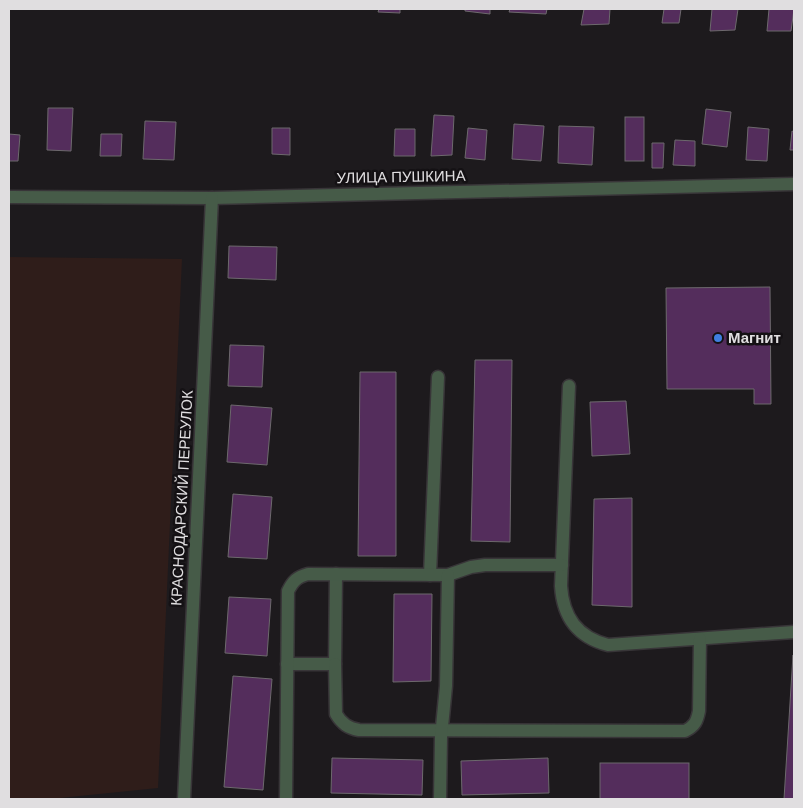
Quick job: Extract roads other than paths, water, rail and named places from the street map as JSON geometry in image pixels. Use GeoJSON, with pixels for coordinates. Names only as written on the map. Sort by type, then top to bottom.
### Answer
{"type":"FeatureCollection","features":[{"type":"Feature","properties":{"kind":"street","name":"УЛИЦА ПУШКИНА"},"geometry":{"type":"LineString","coordinates":[[9,197],[212,198],[794,184]]}},
{"type":"Feature","properties":{"kind":"street","name":"КРАСНОДАРСКИЙ ПЕРЕУЛОК"},"geometry":{"type":"LineString","coordinates":[[184,799],[212,198]]}},
{"type":"Feature","properties":{"kind":"street"},"geometry":{"type":"LineString","coordinates":[[430,575],[438,377]]}},
{"type":"Feature","properties":{"kind":"street"},"geometry":{"type":"LineString","coordinates":[[569,386],[562,600],[569,618],[576,628],[585,636],[608,645],[794,632]]}},
{"type":"Feature","properties":{"kind":"street"},"geometry":{"type":"LineString","coordinates":[[286,799],[288,591],[298,577],[308,574],[448,575],[471,567],[485,565],[562,565]]}},
{"type":"Feature","properties":{"kind":"street"},"geometry":{"type":"LineString","coordinates":[[336,574],[336,714],[347,728],[359,730],[442,731],[685,731],[697,721],[699,711],[700,638]]}},
{"type":"Feature","properties":{"kind":"street"},"geometry":{"type":"LineString","coordinates":[[440,799],[442,731],[446,686],[448,575]]}},
{"type":"Feature","properties":{"kind":"street"},"geometry":{"type":"LineString","coordinates":[[287,664],[335,664]]}},
{"type":"Feature","properties":{"kind":"place","name":"Магнит"},"geometry":{"type":"Point","coordinates":[718,338]}}]}
